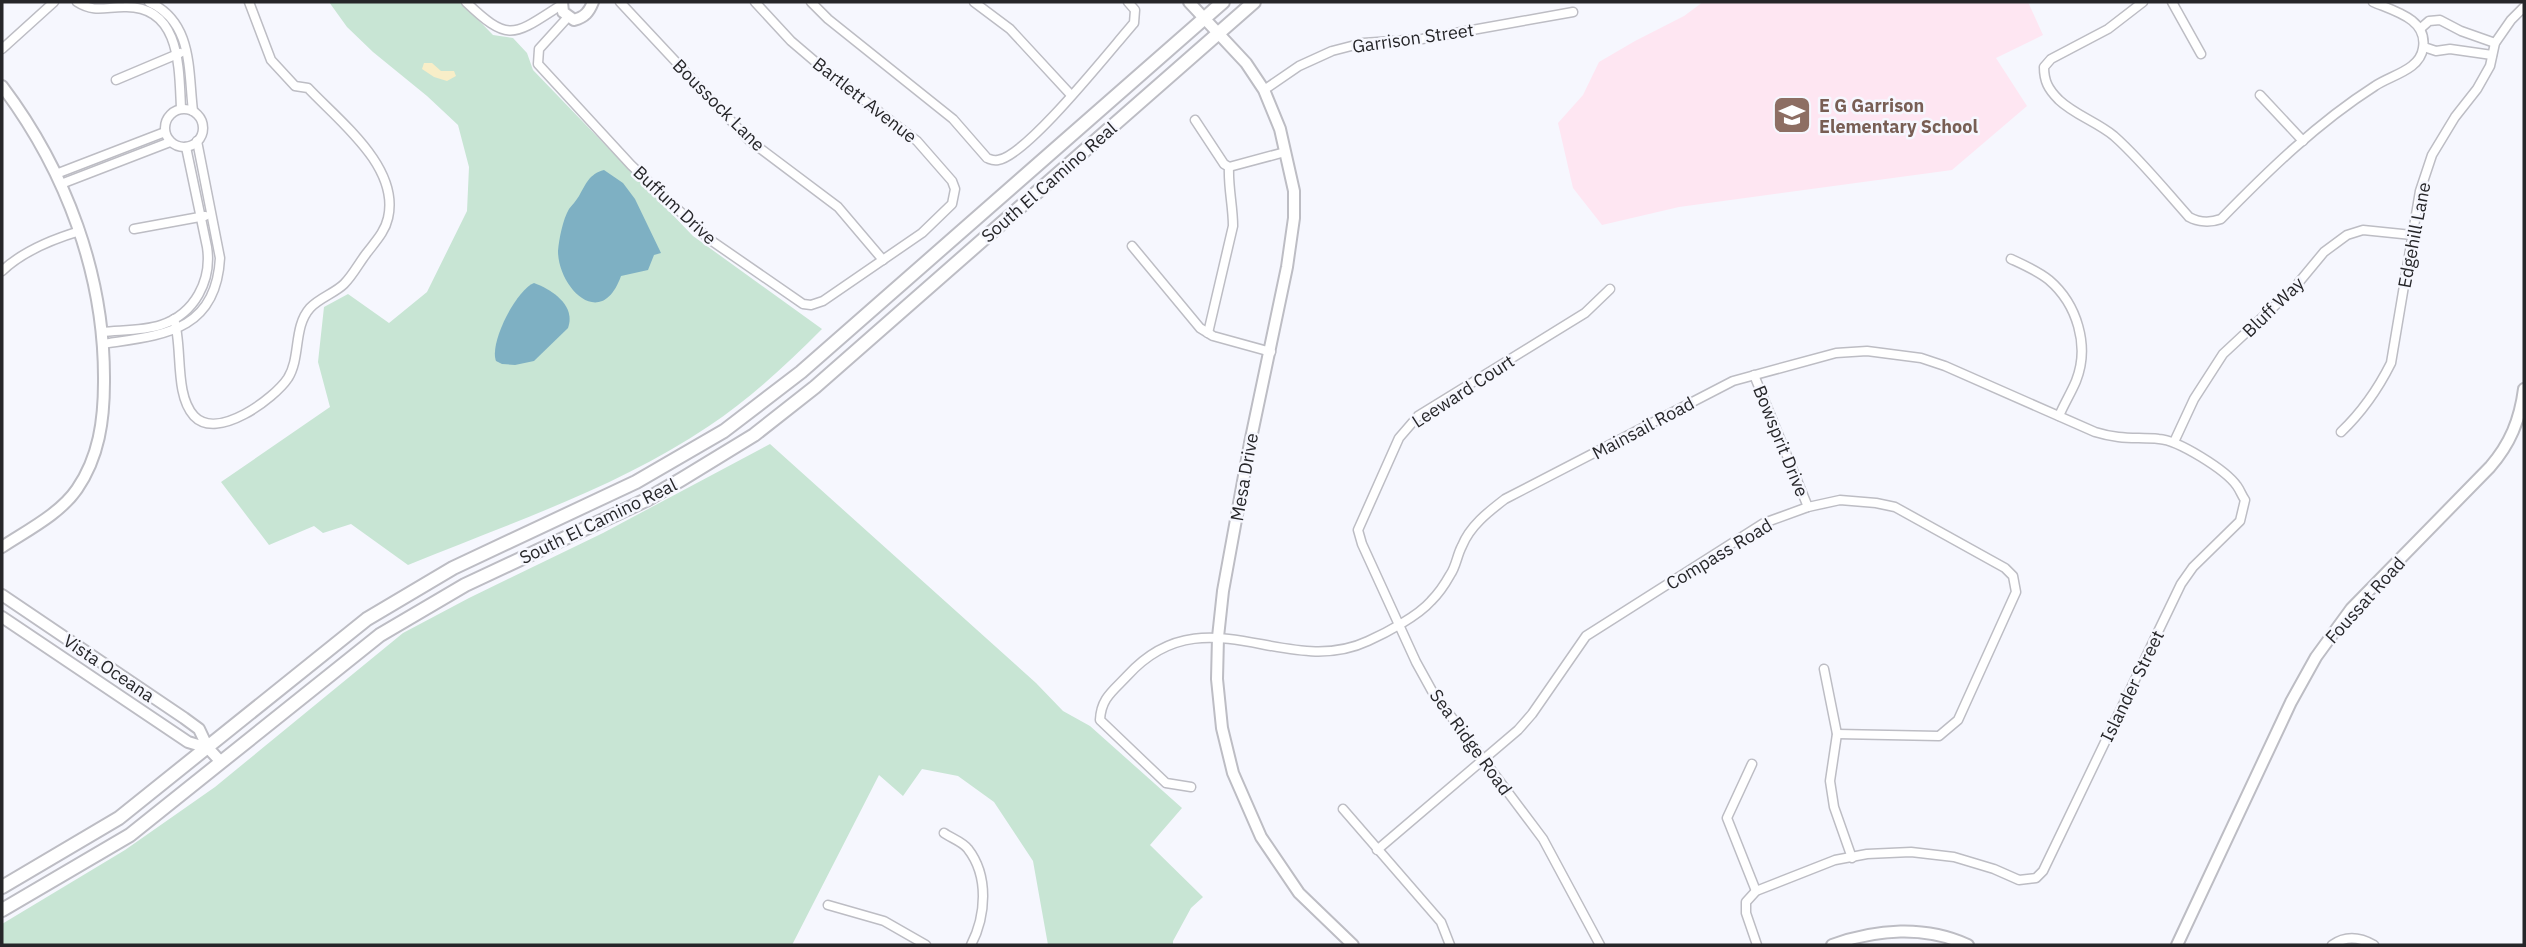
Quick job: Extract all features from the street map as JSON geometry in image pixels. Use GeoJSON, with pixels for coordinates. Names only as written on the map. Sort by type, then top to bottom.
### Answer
{"type":"FeatureCollection","features":[{"type":"Feature","properties":{"kind":"main road"},"geometry":{"type":"LineString","coordinates":[[561,4],[568,17],[574,20],[583,18],[593,2]]}},
{"type":"Feature","properties":{"kind":"main road","name":"Mesa Drive"},"geometry":{"type":"LineString","coordinates":[[1189,2],[1246,63],[1264,90],[1280,129],[1294,191],[1294,218],[1287,267],[1250,443],[1223,592],[1217,679],[1222,728],[1233,773],[1261,837],[1299,893],[1353,945]]}},
{"type":"Feature","properties":{"kind":"main road","name":"South El Camino Real"},"geometry":{"type":"LineString","coordinates":[[2,887],[119,818],[356,628],[388,606],[453,568],[636,482],[724,431],[840,338],[1223,2]]}},
{"type":"Feature","properties":{"kind":"main road","name":"South El Camino Real"},"geometry":{"type":"LineString","coordinates":[[2,909],[130,835],[380,635],[465,585],[646,500],[754,435],[815,387],[1254,2]]}},
{"type":"Feature","properties":{"kind":"main road"},"geometry":{"type":"LineString","coordinates":[[2,86],[25,117],[59,179],[80,231],[95,283],[102,338],[104,412],[91,467],[76,492],[55,512],[2,547]]}},
{"type":"Feature","properties":{"kind":"main road","name":"Foussat Road"},"geometry":{"type":"LineString","coordinates":[[2177,945],[2291,702],[2316,657],[2351,609],[2505,449],[2519,416],[2524,389]]}},
{"type":"Feature","properties":{"kind":"main road","name":"Vista Oceana"},"geometry":{"type":"LineString","coordinates":[[2,595],[199,729],[208,748],[221,762]]}},
{"type":"Feature","properties":{"kind":"main road","name":"Vista Oceana"},"geometry":{"type":"LineString","coordinates":[[2,617],[188,742],[208,748]]}},
{"type":"Feature","properties":{"kind":"main road"},"geometry":{"type":"LineString","coordinates":[[1832,945],[1867,935],[1899,931],[1940,936],[1968,945]]}},
{"type":"Feature","properties":{"kind":"street"},"geometry":{"type":"LineString","coordinates":[[2,48],[54,2]]}},
{"type":"Feature","properties":{"kind":"street"},"geometry":{"type":"LineString","coordinates":[[77,2],[99,10],[150,6],[167,12],[182,32],[181,108]]}},
{"type":"Feature","properties":{"kind":"street"},"geometry":{"type":"LineString","coordinates":[[174,318],[184,395],[194,416],[216,425],[229,422],[268,399],[288,378],[302,320],[310,307],[344,284],[383,230],[388,216],[389,196],[384,175],[375,159],[308,88],[295,86],[271,60],[249,2]]}},
{"type":"Feature","properties":{"kind":"street"},"geometry":{"type":"LineString","coordinates":[[466,2],[502,31],[530,25],[561,4]]}},
{"type":"Feature","properties":{"kind":"street","name":"Boussock Lane"},"geometry":{"type":"LineString","coordinates":[[620,2],[749,140],[838,207],[883,260]]}},
{"type":"Feature","properties":{"kind":"street","name":"Bartlett Avenue"},"geometry":{"type":"LineString","coordinates":[[755,2],[816,62],[917,141],[952,181],[955,189],[952,204],[922,233],[883,260]]}},
{"type":"Feature","properties":{"kind":"street"},"geometry":{"type":"LineString","coordinates":[[811,2],[828,19],[953,119],[988,158],[994,160],[1001,160],[1035,136],[1134,23],[1135,10],[1128,2]]}},
{"type":"Feature","properties":{"kind":"street"},"geometry":{"type":"LineString","coordinates":[[974,2],[1010,29],[1071,95]]}},
{"type":"Feature","properties":{"kind":"street"},"geometry":{"type":"LineString","coordinates":[[2143,2],[2108,29],[2051,59],[2043,67],[2044,82],[2067,106],[2112,135],[2140,161],[2189,217],[2213,222],[2221,219],[2270,169],[2303,141],[2374,86],[2409,69],[2419,60],[2424,47],[2421,29],[2410,18],[2373,2]]}},
{"type":"Feature","properties":{"kind":"street"},"geometry":{"type":"LineString","coordinates":[[2172,2],[2201,54]]}},
{"type":"Feature","properties":{"kind":"street","name":"Edgehill Lane"},"geometry":{"type":"LineString","coordinates":[[2341,432],[2363,408],[2391,363],[2420,191],[2432,155],[2490,66],[2495,43],[2524,7]]}},
{"type":"Feature","properties":{"kind":"street","name":"Garrison Street"},"geometry":{"type":"LineString","coordinates":[[1264,90],[1299,66],[1332,51],[1363,43],[1422,40],[1573,12]]}},
{"type":"Feature","properties":{"kind":"street","name":"Buffum Drive"},"geometry":{"type":"LineString","coordinates":[[568,17],[539,49],[538,64],[631,165],[709,239],[803,304],[811,305],[823,301],[883,260]]}},
{"type":"Feature","properties":{"kind":"street"},"geometry":{"type":"LineString","coordinates":[[2421,29],[2429,21],[2440,20],[2495,43]]}},
{"type":"Feature","properties":{"kind":"street"},"geometry":{"type":"LineString","coordinates":[[2424,47],[2436,51],[2451,49],[2492,55]]}},
{"type":"Feature","properties":{"kind":"street"},"geometry":{"type":"LineString","coordinates":[[116,80],[182,52]]}},
{"type":"Feature","properties":{"kind":"street"},"geometry":{"type":"LineString","coordinates":[[182,52],[193,111],[202,122],[202,132],[197,141],[186,147],[170,142],[165,132],[165,121],[172,112],[181,108],[193,111]]}},
{"type":"Feature","properties":{"kind":"street"},"geometry":{"type":"LineString","coordinates":[[2260,95],[2303,141]]}},
{"type":"Feature","properties":{"kind":"street"},"geometry":{"type":"LineString","coordinates":[[1195,120],[1224,164],[1229,167],[1286,152]]}},
{"type":"Feature","properties":{"kind":"street"},"geometry":{"type":"LineString","coordinates":[[59,179],[165,132]]}},
{"type":"Feature","properties":{"kind":"street"},"geometry":{"type":"LineString","coordinates":[[102,338],[160,335],[177,330],[190,321],[207,302],[219,272],[219,250],[197,141]]}},
{"type":"Feature","properties":{"kind":"street"},"geometry":{"type":"LineString","coordinates":[[59,179],[170,142]]}},
{"type":"Feature","properties":{"kind":"street"},"geometry":{"type":"LineString","coordinates":[[102,338],[159,326],[191,305],[200,293],[208,272],[209,260],[186,147]]}},
{"type":"Feature","properties":{"kind":"street"},"geometry":{"type":"LineString","coordinates":[[1208,333],[1233,226],[1229,167]]}},
{"type":"Feature","properties":{"kind":"street"},"geometry":{"type":"LineString","coordinates":[[134,229],[212,215]]}},
{"type":"Feature","properties":{"kind":"street","name":"Bluff Way"},"geometry":{"type":"LineString","coordinates":[[2174,442],[2194,399],[2223,354],[2295,288],[2324,252],[2347,235],[2363,230],[2412,235]]}},
{"type":"Feature","properties":{"kind":"street"},"geometry":{"type":"LineString","coordinates":[[2,271],[58,237],[80,231]]}},
{"type":"Feature","properties":{"kind":"street"},"geometry":{"type":"LineString","coordinates":[[1132,246],[1200,327],[1208,333],[1271,352]]}},
{"type":"Feature","properties":{"kind":"street"},"geometry":{"type":"LineString","coordinates":[[2011,259],[2047,279],[2063,294],[2078,324],[2082,355],[2077,379],[2059,416]]}},
{"type":"Feature","properties":{"kind":"street","name":"Leeward Court"},"geometry":{"type":"LineString","coordinates":[[1358,530],[1399,438],[1408,425],[1418,416],[1585,313],[1610,289]]}},
{"type":"Feature","properties":{"kind":"street","name":"Mainsail Road"},"geometry":{"type":"LineString","coordinates":[[1191,787],[1166,783],[1100,720],[1101,704],[1150,654],[1198,637],[1218,637],[1315,652],[1348,650],[1398,624],[1430,603],[1452,573],[1462,543],[1483,515],[1505,499],[1732,381],[1836,353],[1867,351],[1908,356],[1945,366],[2114,438],[2174,442],[2191,450],[2236,484],[2245,500],[2244,507]]}},
{"type":"Feature","properties":{"kind":"street","name":"Bowsprit Drive"},"geometry":{"type":"LineString","coordinates":[[1754,375],[1808,507]]}},
{"type":"Feature","properties":{"kind":"street","name":"Compass Road"},"geometry":{"type":"LineString","coordinates":[[1377,850],[1518,730],[1586,636],[1764,523],[1808,507],[1840,500],[1895,507],[2005,568],[2013,576],[2016,592],[1958,720],[1947,731],[1939,736],[1837,734]]}},
{"type":"Feature","properties":{"kind":"street","name":"Islander Street"},"geometry":{"type":"LineString","coordinates":[[1852,859],[1867,854],[1911,852],[1954,857],[2019,880],[2036,878],[2043,871],[2181,584],[2240,520],[2244,507]]}},
{"type":"Feature","properties":{"kind":"street","name":"Sea Ridge Road"},"geometry":{"type":"LineString","coordinates":[[1358,530],[1398,624],[1432,691],[1543,839],[1600,945]]}},
{"type":"Feature","properties":{"kind":"street"},"geometry":{"type":"LineString","coordinates":[[1757,945],[1746,913],[1746,902],[1756,891],[1835,860],[1852,859],[1834,807],[1830,781],[1837,734],[1824,669]]}},
{"type":"Feature","properties":{"kind":"street"},"geometry":{"type":"LineString","coordinates":[[1752,764],[1727,818],[1756,891]]}},
{"type":"Feature","properties":{"kind":"street"},"geometry":{"type":"LineString","coordinates":[[1343,809],[1441,922],[1450,945]]}},
{"type":"Feature","properties":{"kind":"street"},"geometry":{"type":"LineString","coordinates":[[944,833],[967,848],[981,876],[984,896],[982,913],[979,929],[971,945]]}},
{"type":"Feature","properties":{"kind":"street"},"geometry":{"type":"LineString","coordinates":[[828,905],[884,921],[926,945]]}},
{"type":"Feature","properties":{"kind":"street"},"geometry":{"type":"LineString","coordinates":[[2332,945],[2352,937],[2374,945]]}},
{"type":"Feature","properties":{"kind":"shaded area","name":"E G Garrison Elementary School"},"geometry":{"type":"Polygon","coordinates":[[[1703,2],[2028,2],[2043,35],[1996,58],[2027,106],[1952,170],[1679,207],[1602,225],[1573,188],[1558,123],[1583,95],[1599,62],[1684,16],[1703,2]]]}},
{"type":"Feature","properties":{"kind":"green space"},"geometry":{"type":"Polygon","coordinates":[[[329,2],[461,2],[493,35],[513,38],[527,53],[533,70],[693,236],[822,329],[754,393],[674,448],[562,503],[408,565],[351,524],[323,533],[314,526],[269,545],[221,482],[330,407],[318,362],[324,307],[348,294],[389,323],[427,292],[467,211],[469,167],[458,125],[373,52],[347,27],[329,2]]]}},
{"type":"Feature","properties":{"kind":"green space"},"geometry":{"type":"Polygon","coordinates":[[[770,444],[1036,683],[1063,711],[1090,726],[1182,808],[1150,845],[1203,897],[1191,908],[1173,945],[1048,945],[1033,861],[994,802],[958,776],[922,769],[903,796],[879,775],[792,945],[2,945],[2,924],[125,850],[215,787],[403,633],[603,533],[770,444]]]}},
{"type":"Feature","properties":{"kind":"sand"},"geometry":{"type":"Polygon","coordinates":[[[424,63],[432,63],[441,71],[454,71],[456,76],[447,81],[434,77],[422,69],[424,63]]]}},
{"type":"Feature","properties":{"kind":"water"},"geometry":{"type":"Polygon","coordinates":[[[604,170],[623,183],[635,199],[661,253],[654,255],[648,270],[621,276],[613,292],[603,301],[592,302],[582,298],[565,278],[558,251],[569,209],[591,177],[604,170]]]}},
{"type":"Feature","properties":{"kind":"water"},"geometry":{"type":"Polygon","coordinates":[[[534,283],[555,295],[566,306],[570,320],[568,328],[534,361],[515,365],[502,364],[496,361],[495,353],[500,330],[519,296],[534,283]]]}},
{"type":"Feature","properties":{"kind":"place","name":"E G Garrison Elementary School"},"geometry":{"type":"Point","coordinates":[1792,115]}}]}
